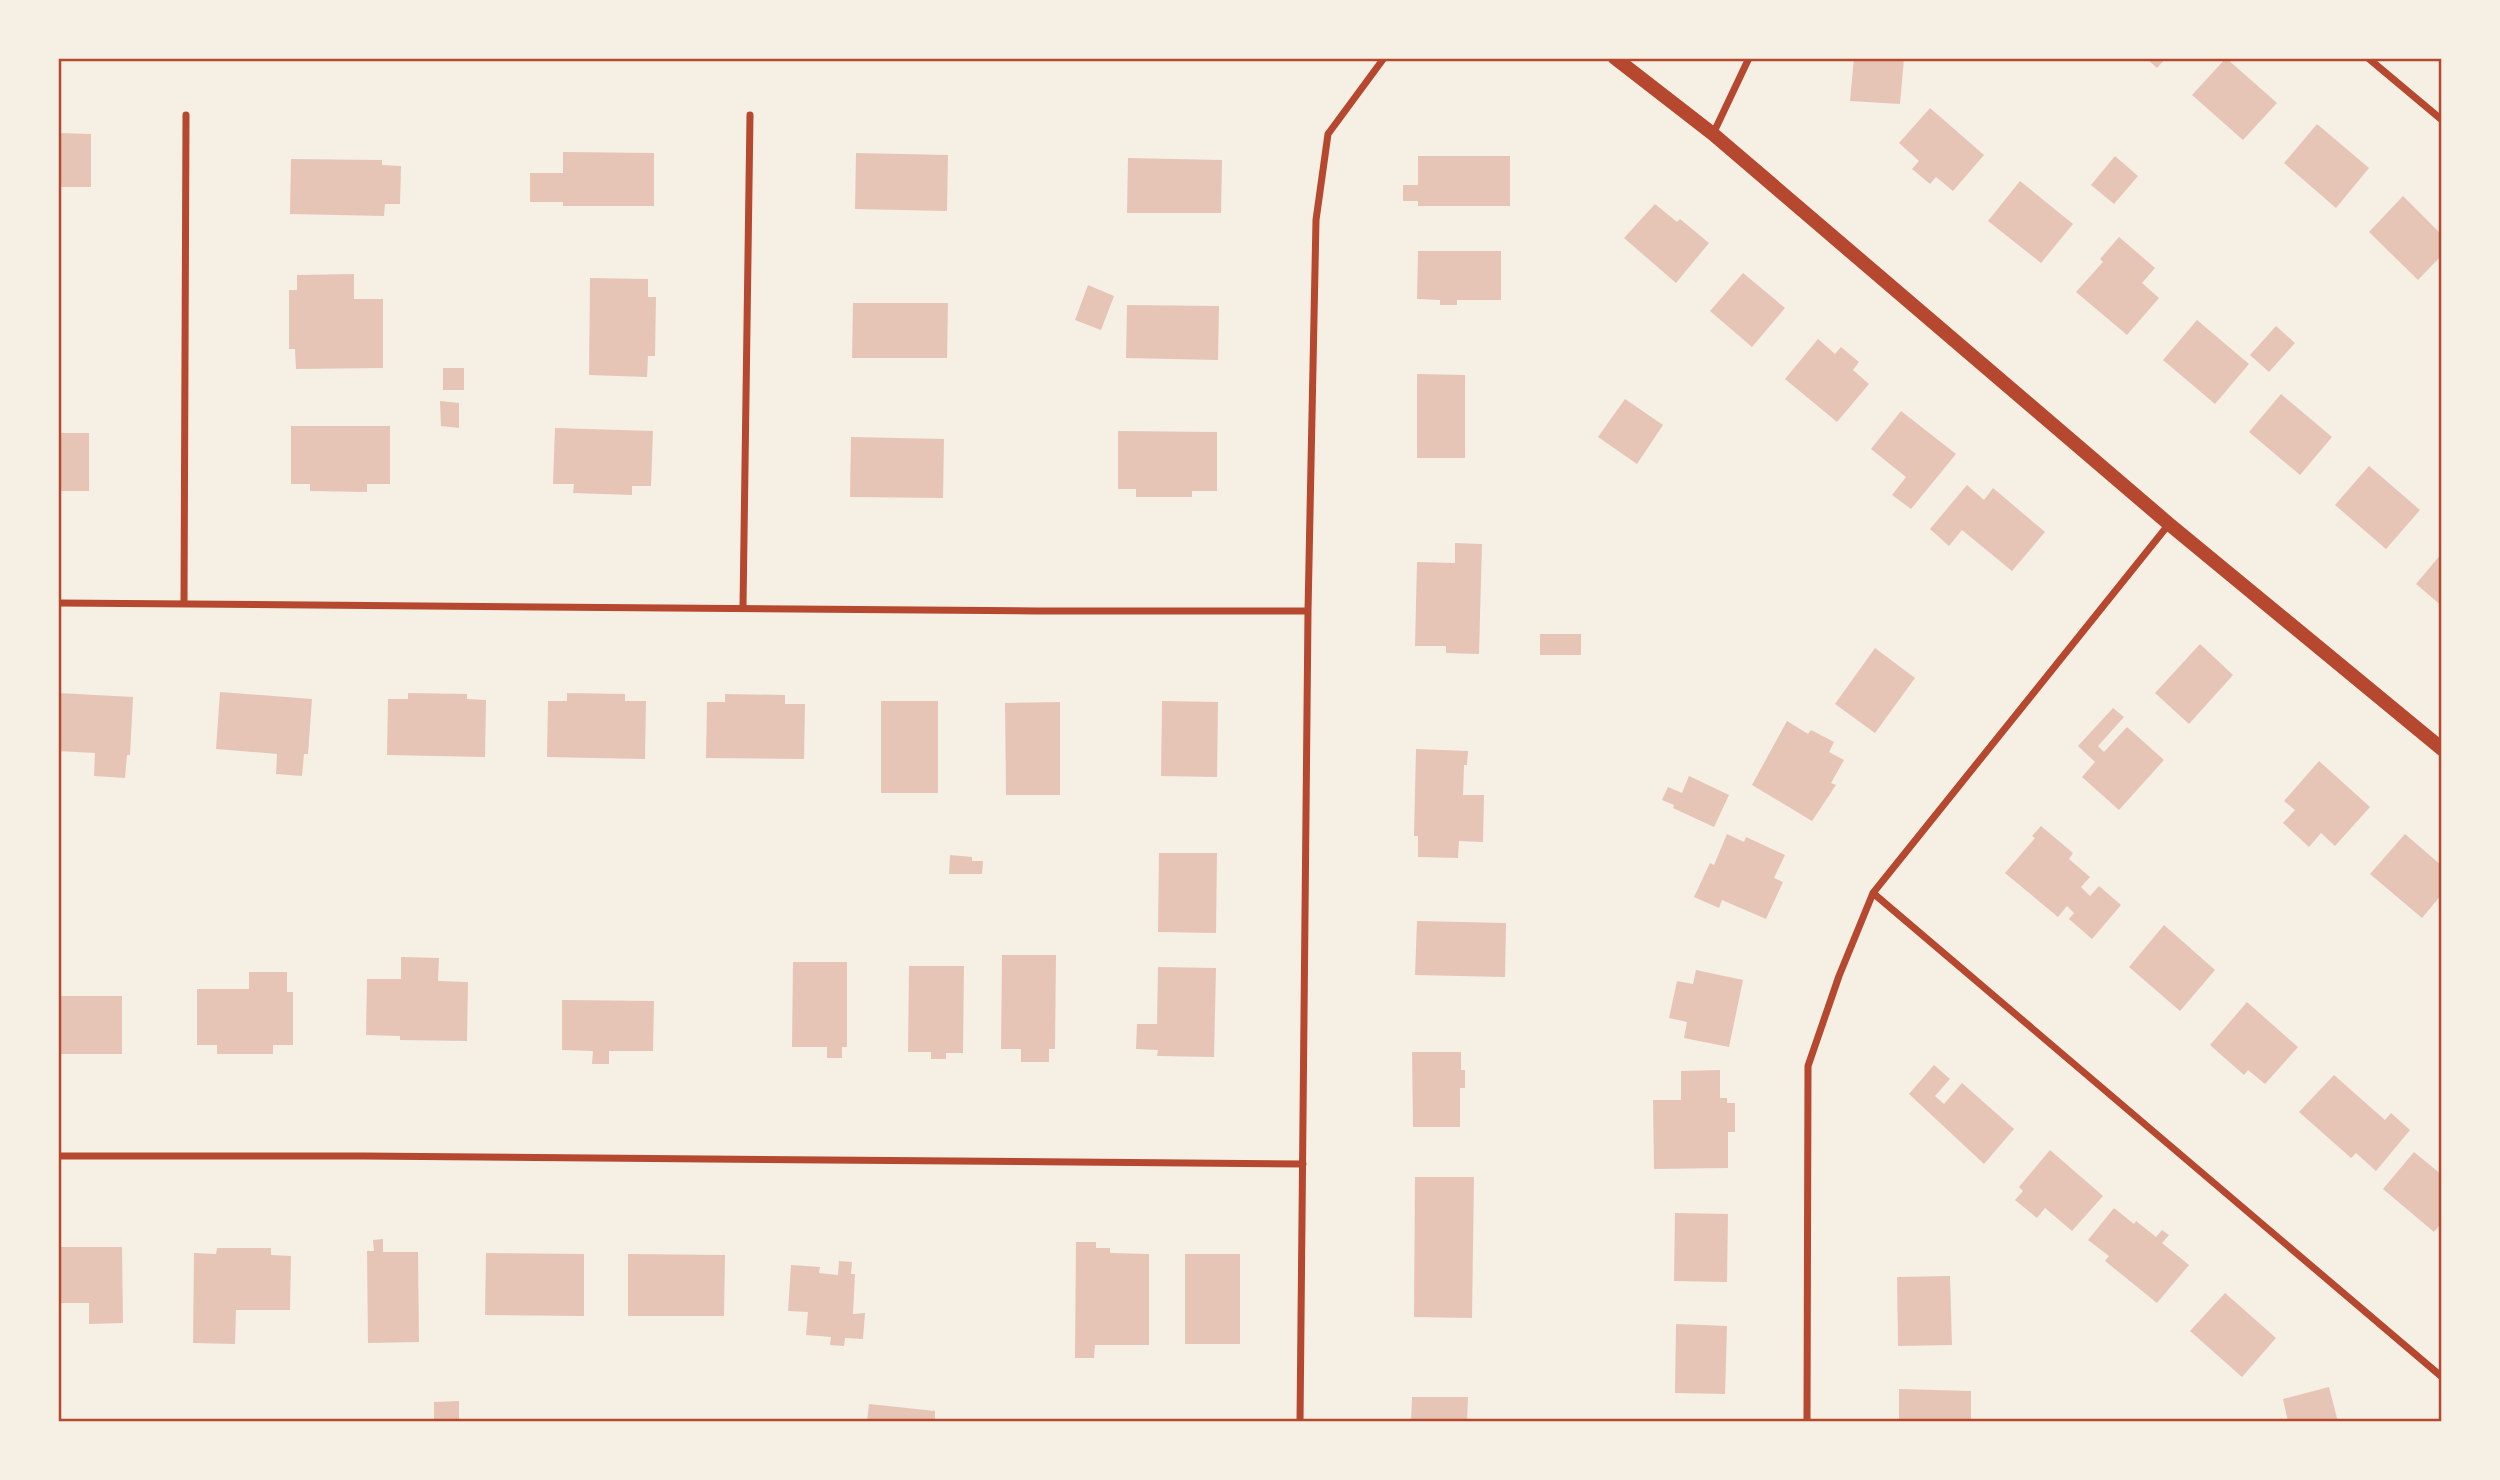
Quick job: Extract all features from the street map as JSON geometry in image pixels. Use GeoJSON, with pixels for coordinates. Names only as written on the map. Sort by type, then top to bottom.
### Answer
{"type":"FeatureCollection","features":[{"type":"Feature","properties":{"kind":"main road"},"geometry":{"type":"LineString","coordinates":[[1615,58],[1713,134],[2169,524],[2442,749]]}},
{"type":"Feature","properties":{"kind":"street"},"geometry":{"type":"LineString","coordinates":[[1300,1422],[1308,611],[1316,220],[1328,134],[1384,58]]}},
{"type":"Feature","properties":{"kind":"street"},"geometry":{"type":"LineString","coordinates":[[1713,134],[1749,58]]}},
{"type":"Feature","properties":{"kind":"street"},"geometry":{"type":"LineString","coordinates":[[2368,58],[2442,120]]}},
{"type":"Feature","properties":{"kind":"street"},"geometry":{"type":"LineString","coordinates":[[184,603],[186,115]]}},
{"type":"Feature","properties":{"kind":"street"},"geometry":{"type":"LineString","coordinates":[[743,607],[750,115]]}},
{"type":"Feature","properties":{"kind":"street"},"geometry":{"type":"LineString","coordinates":[[1807,1422],[1808,1066],[1839,976],[1873,893],[2169,524]]}},
{"type":"Feature","properties":{"kind":"street"},"geometry":{"type":"LineString","coordinates":[[58,603],[1308,611]]}},
{"type":"Feature","properties":{"kind":"street"},"geometry":{"type":"LineString","coordinates":[[1873,893],[2442,1377]]}},
{"type":"Feature","properties":{"kind":"street"},"geometry":{"type":"LineString","coordinates":[[58,1156],[1303,1164]]}},
{"type":"Feature","properties":{"kind":"building"},"geometry":{"type":"Polygon","coordinates":[[[1854,58],[1904,58],[1900,104],[1850,101],[1854,58]]]}},
{"type":"Feature","properties":{"kind":"building"},"geometry":{"type":"Polygon","coordinates":[[[2146,58],[2166,58],[2157,68],[2146,58]]]}},
{"type":"Feature","properties":{"kind":"building"},"geometry":{"type":"Polygon","coordinates":[[[2226,58],[2277,103],[2243,140],[2192,95],[2226,58]]]}},
{"type":"Feature","properties":{"kind":"building"},"geometry":{"type":"Polygon","coordinates":[[[1930,108],[1984,155],[1953,191],[1936,177],[1930,184],[1912,169],[1919,161],[1899,143],[1930,108]]]}},
{"type":"Feature","properties":{"kind":"building"},"geometry":{"type":"Polygon","coordinates":[[[2317,124],[2369,168],[2336,208],[2284,163],[2317,124]]]}},
{"type":"Feature","properties":{"kind":"building"},"geometry":{"type":"Polygon","coordinates":[[[58,133],[91,134],[91,187],[58,187],[58,133]]]}},
{"type":"Feature","properties":{"kind":"building"},"geometry":{"type":"Polygon","coordinates":[[[563,152],[654,153],[654,206],[563,206],[563,202],[530,202],[530,173],[563,173],[563,152]]]}},
{"type":"Feature","properties":{"kind":"building"},"geometry":{"type":"Polygon","coordinates":[[[856,153],[948,155],[947,211],[855,209],[856,153]]]}},
{"type":"Feature","properties":{"kind":"building"},"geometry":{"type":"Polygon","coordinates":[[[1418,156],[1510,156],[1510,206],[1418,206],[1418,201],[1403,201],[1403,185],[1418,185],[1418,156]]]}},
{"type":"Feature","properties":{"kind":"building"},"geometry":{"type":"Polygon","coordinates":[[[2115,156],[2138,176],[2114,204],[2091,185],[2115,156]]]}},
{"type":"Feature","properties":{"kind":"building"},"geometry":{"type":"Polygon","coordinates":[[[1128,158],[1222,160],[1221,213],[1127,213],[1128,158]]]}},
{"type":"Feature","properties":{"kind":"building"},"geometry":{"type":"Polygon","coordinates":[[[291,159],[382,160],[382,165],[401,166],[400,204],[385,204],[384,216],[290,214],[291,159]]]}},
{"type":"Feature","properties":{"kind":"building"},"geometry":{"type":"Polygon","coordinates":[[[2020,181],[2073,224],[2041,263],[1988,221],[2020,181]]]}},
{"type":"Feature","properties":{"kind":"building"},"geometry":{"type":"Polygon","coordinates":[[[2403,196],[2442,235],[2442,255],[2418,280],[2369,232],[2403,196]]]}},
{"type":"Feature","properties":{"kind":"building"},"geometry":{"type":"Polygon","coordinates":[[[1655,204],[1677,222],[1680,219],[1709,243],[1676,283],[1624,238],[1655,204]]]}},
{"type":"Feature","properties":{"kind":"building"},"geometry":{"type":"Polygon","coordinates":[[[2119,237],[2155,268],[2142,283],[2159,298],[2127,335],[2076,292],[2103,262],[2100,259],[2119,237]]]}},
{"type":"Feature","properties":{"kind":"building"},"geometry":{"type":"Polygon","coordinates":[[[1418,251],[1501,251],[1501,300],[1457,300],[1457,305],[1440,305],[1440,300],[1417,299],[1418,251]]]}},
{"type":"Feature","properties":{"kind":"building"},"geometry":{"type":"Polygon","coordinates":[[[1743,273],[1785,308],[1752,347],[1710,311],[1743,273]]]}},
{"type":"Feature","properties":{"kind":"building"},"geometry":{"type":"Polygon","coordinates":[[[354,274],[354,299],[383,299],[383,368],[296,369],[295,349],[289,349],[289,290],[297,290],[297,275],[354,274]]]}},
{"type":"Feature","properties":{"kind":"building"},"geometry":{"type":"Polygon","coordinates":[[[590,278],[648,279],[648,297],[656,297],[655,356],[648,356],[647,377],[589,375],[590,278]]]}},
{"type":"Feature","properties":{"kind":"building"},"geometry":{"type":"Polygon","coordinates":[[[1088,285],[1114,296],[1101,330],[1075,320],[1088,285]]]}},
{"type":"Feature","properties":{"kind":"building"},"geometry":{"type":"Polygon","coordinates":[[[853,303],[948,303],[947,358],[852,358],[853,303]]]}},
{"type":"Feature","properties":{"kind":"building"},"geometry":{"type":"Polygon","coordinates":[[[1127,305],[1219,306],[1218,360],[1126,358],[1127,305]]]}},
{"type":"Feature","properties":{"kind":"building"},"geometry":{"type":"Polygon","coordinates":[[[2197,320],[2249,364],[2215,404],[2163,360],[2197,320]]]}},
{"type":"Feature","properties":{"kind":"building"},"geometry":{"type":"Polygon","coordinates":[[[2276,326],[2295,343],[2269,372],[2250,355],[2276,326]]]}},
{"type":"Feature","properties":{"kind":"building"},"geometry":{"type":"Polygon","coordinates":[[[1818,339],[1835,354],[1841,347],[1859,362],[1853,370],[1869,384],[1837,422],[1785,379],[1818,339]]]}},
{"type":"Feature","properties":{"kind":"building"},"geometry":{"type":"Polygon","coordinates":[[[443,368],[464,368],[464,390],[443,390],[443,368]]]}},
{"type":"Feature","properties":{"kind":"building"},"geometry":{"type":"Polygon","coordinates":[[[1417,374],[1465,375],[1465,458],[1417,458],[1417,374]]]}},
{"type":"Feature","properties":{"kind":"building"},"geometry":{"type":"Polygon","coordinates":[[[2281,394],[2332,437],[2300,475],[2249,432],[2281,394]]]}},
{"type":"Feature","properties":{"kind":"building"},"geometry":{"type":"Polygon","coordinates":[[[1625,399],[1663,425],[1637,464],[1598,437],[1625,399]]]}},
{"type":"Feature","properties":{"kind":"building"},"geometry":{"type":"Polygon","coordinates":[[[440,401],[459,403],[459,428],[441,426],[440,401]]]}},
{"type":"Feature","properties":{"kind":"building"},"geometry":{"type":"Polygon","coordinates":[[[1901,411],[1956,454],[1911,509],[1892,495],[1906,477],[1871,449],[1901,411]]]}},
{"type":"Feature","properties":{"kind":"building"},"geometry":{"type":"Polygon","coordinates":[[[291,426],[390,426],[390,484],[367,484],[367,492],[310,491],[310,484],[291,484],[291,426]]]}},
{"type":"Feature","properties":{"kind":"building"},"geometry":{"type":"Polygon","coordinates":[[[555,428],[653,431],[651,486],[632,486],[632,495],[573,493],[574,484],[553,484],[555,428]]]}},
{"type":"Feature","properties":{"kind":"building"},"geometry":{"type":"Polygon","coordinates":[[[1118,431],[1217,432],[1217,491],[1192,491],[1192,497],[1136,497],[1136,489],[1118,489],[1118,431]]]}},
{"type":"Feature","properties":{"kind":"building"},"geometry":{"type":"Polygon","coordinates":[[[58,433],[89,433],[89,491],[58,491],[58,433]]]}},
{"type":"Feature","properties":{"kind":"building"},"geometry":{"type":"Polygon","coordinates":[[[851,437],[944,439],[943,498],[850,497],[851,437]]]}},
{"type":"Feature","properties":{"kind":"building"},"geometry":{"type":"Polygon","coordinates":[[[2369,466],[2420,510],[2386,549],[2335,505],[2369,466]]]}},
{"type":"Feature","properties":{"kind":"building"},"geometry":{"type":"Polygon","coordinates":[[[1967,485],[1984,500],[1993,488],[2045,532],[2012,571],[1962,530],[1949,546],[1930,529],[1967,485]]]}},
{"type":"Feature","properties":{"kind":"building"},"geometry":{"type":"Polygon","coordinates":[[[1455,543],[1482,544],[1479,654],[1446,653],[1446,646],[1415,646],[1417,562],[1455,563],[1455,543]]]}},
{"type":"Feature","properties":{"kind":"building"},"geometry":{"type":"Polygon","coordinates":[[[2442,553],[2442,606],[2416,584],[2442,553]]]}},
{"type":"Feature","properties":{"kind":"building"},"geometry":{"type":"Polygon","coordinates":[[[1540,634],[1581,634],[1581,655],[1540,655],[1540,634]]]}},
{"type":"Feature","properties":{"kind":"building"},"geometry":{"type":"Polygon","coordinates":[[[2200,644],[2233,675],[2189,724],[2155,693],[2200,644]]]}},
{"type":"Feature","properties":{"kind":"building"},"geometry":{"type":"Polygon","coordinates":[[[1875,648],[1915,678],[1875,733],[1835,704],[1875,648]]]}},
{"type":"Feature","properties":{"kind":"building"},"geometry":{"type":"Polygon","coordinates":[[[220,692],[312,699],[308,754],[304,754],[302,776],[276,774],[277,754],[216,749],[220,692]]]}},
{"type":"Feature","properties":{"kind":"building"},"geometry":{"type":"Polygon","coordinates":[[[58,693],[133,697],[130,755],[127,755],[125,778],[94,776],[95,753],[58,751],[58,693]]]}},
{"type":"Feature","properties":{"kind":"building"},"geometry":{"type":"Polygon","coordinates":[[[408,693],[467,694],[467,699],[486,700],[485,757],[387,755],[388,699],[408,699],[408,693]]]}},
{"type":"Feature","properties":{"kind":"building"},"geometry":{"type":"Polygon","coordinates":[[[567,693],[625,694],[625,701],[646,701],[645,759],[547,757],[548,701],[567,701],[567,693]]]}},
{"type":"Feature","properties":{"kind":"building"},"geometry":{"type":"Polygon","coordinates":[[[725,694],[785,695],[785,704],[805,704],[804,759],[706,758],[707,702],[725,702],[725,694]]]}},
{"type":"Feature","properties":{"kind":"building"},"geometry":{"type":"Polygon","coordinates":[[[881,701],[938,701],[938,793],[881,793],[881,701]]]}},
{"type":"Feature","properties":{"kind":"building"},"geometry":{"type":"Polygon","coordinates":[[[1162,701],[1218,702],[1217,777],[1161,776],[1162,701]]]}},
{"type":"Feature","properties":{"kind":"building"},"geometry":{"type":"Polygon","coordinates":[[[1060,702],[1060,795],[1006,795],[1005,703],[1060,702]]]}},
{"type":"Feature","properties":{"kind":"building"},"geometry":{"type":"Polygon","coordinates":[[[2113,708],[2124,717],[2098,746],[2104,752],[2127,727],[2164,760],[2119,810],[2082,777],[2095,762],[2078,746],[2113,708]]]}},
{"type":"Feature","properties":{"kind":"building"},"geometry":{"type":"Polygon","coordinates":[[[1787,721],[1808,734],[1811,730],[1834,742],[1829,752],[1844,760],[1831,783],[1836,785],[1812,821],[1752,785],[1787,721]]]}},
{"type":"Feature","properties":{"kind":"building"},"geometry":{"type":"Polygon","coordinates":[[[1416,749],[1468,751],[1467,765],[1464,765],[1463,795],[1484,795],[1483,842],[1459,841],[1458,858],[1418,857],[1418,836],[1414,836],[1416,749]]]}},
{"type":"Feature","properties":{"kind":"building"},"geometry":{"type":"Polygon","coordinates":[[[2319,761],[2370,807],[2335,846],[2321,833],[2309,847],[2283,823],[2295,810],[2284,801],[2319,761]]]}},
{"type":"Feature","properties":{"kind":"building"},"geometry":{"type":"Polygon","coordinates":[[[1689,776],[1729,795],[1714,827],[1662,800],[1668,787],[1682,793],[1689,776]]]}},
{"type":"Feature","properties":{"kind":"building"},"geometry":{"type":"Polygon","coordinates":[[[2041,826],[2073,853],[2069,859],[2090,877],[2081,887],[2090,896],[2099,886],[2121,905],[2092,939],[2069,919],[2074,913],[2067,906],[2058,917],[2005,873],[2035,838],[2032,836],[2041,826]]]}},
{"type":"Feature","properties":{"kind":"building"},"geometry":{"type":"Polygon","coordinates":[[[1727,834],[1744,842],[1746,837],[1785,855],[1774,878],[1783,882],[1766,919],[1722,900],[1719,908],[1694,897],[1710,863],[1714,865],[1727,834]]]}},
{"type":"Feature","properties":{"kind":"building"},"geometry":{"type":"Polygon","coordinates":[[[2405,834],[2442,866],[2442,894],[2422,918],[2370,874],[2405,834]]]}},
{"type":"Feature","properties":{"kind":"building"},"geometry":{"type":"Polygon","coordinates":[[[1159,853],[1217,853],[1216,933],[1158,932],[1159,853]]]}},
{"type":"Feature","properties":{"kind":"building"},"geometry":{"type":"Polygon","coordinates":[[[950,855],[983,861],[982,874],[949,874],[950,855]]]}},
{"type":"Feature","properties":{"kind":"building"},"geometry":{"type":"Polygon","coordinates":[[[1417,921],[1506,923],[1505,977],[1415,975],[1417,921]]]}},
{"type":"Feature","properties":{"kind":"building"},"geometry":{"type":"Polygon","coordinates":[[[2164,925],[2215,970],[2180,1011],[2129,967],[2164,925]]]}},
{"type":"Feature","properties":{"kind":"building"},"geometry":{"type":"Polygon","coordinates":[[[1002,955],[1056,955],[1055,1049],[1049,1049],[1049,1062],[1021,1062],[1021,1049],[1001,1049],[1002,955]]]}},
{"type":"Feature","properties":{"kind":"building"},"geometry":{"type":"Polygon","coordinates":[[[401,957],[439,958],[438,981],[468,982],[467,1041],[400,1040],[400,1036],[366,1035],[367,979],[401,979],[401,957]]]}},
{"type":"Feature","properties":{"kind":"building"},"geometry":{"type":"Polygon","coordinates":[[[793,962],[847,962],[847,1047],[842,1047],[842,1058],[827,1058],[827,1047],[792,1047],[793,962]]]}},
{"type":"Feature","properties":{"kind":"building"},"geometry":{"type":"Polygon","coordinates":[[[909,966],[964,966],[963,1053],[946,1053],[946,1059],[931,1059],[931,1052],[908,1052],[909,966]]]}},
{"type":"Feature","properties":{"kind":"building"},"geometry":{"type":"Polygon","coordinates":[[[1158,967],[1216,968],[1214,1057],[1157,1056],[1158,1050],[1136,1049],[1137,1024],[1157,1024],[1158,967]]]}},
{"type":"Feature","properties":{"kind":"building"},"geometry":{"type":"Polygon","coordinates":[[[1696,970],[1743,980],[1729,1047],[1684,1038],[1687,1022],[1669,1018],[1677,981],[1693,984],[1696,970]]]}},
{"type":"Feature","properties":{"kind":"building"},"geometry":{"type":"Polygon","coordinates":[[[249,972],[287,972],[287,992],[293,992],[293,1045],[273,1045],[273,1054],[217,1054],[217,1045],[197,1045],[197,989],[249,989],[249,972]]]}},
{"type":"Feature","properties":{"kind":"building"},"geometry":{"type":"Polygon","coordinates":[[[58,996],[122,996],[122,1054],[58,1054],[58,996]]]}},
{"type":"Feature","properties":{"kind":"building"},"geometry":{"type":"Polygon","coordinates":[[[562,1000],[654,1001],[653,1051],[609,1051],[609,1064],[592,1064],[593,1051],[562,1050],[562,1000]]]}},
{"type":"Feature","properties":{"kind":"building"},"geometry":{"type":"Polygon","coordinates":[[[2247,1002],[2298,1047],[2265,1084],[2248,1070],[2244,1075],[2210,1045],[2247,1002]]]}},
{"type":"Feature","properties":{"kind":"building"},"geometry":{"type":"Polygon","coordinates":[[[1412,1052],[1461,1052],[1465,1088],[1460,1088],[1460,1127],[1413,1127],[1412,1052]]]}},
{"type":"Feature","properties":{"kind":"building"},"geometry":{"type":"Polygon","coordinates":[[[1934,1065],[1950,1079],[1935,1096],[1944,1104],[1962,1083],[2014,1129],[1984,1164],[1909,1094],[1934,1065]]]}},
{"type":"Feature","properties":{"kind":"building"},"geometry":{"type":"Polygon","coordinates":[[[1720,1070],[1720,1098],[1727,1098],[1727,1103],[1735,1103],[1735,1132],[1728,1132],[1728,1168],[1654,1169],[1653,1100],[1681,1100],[1681,1071],[1720,1070]]]}},
{"type":"Feature","properties":{"kind":"building"},"geometry":{"type":"Polygon","coordinates":[[[2334,1075],[2385,1120],[2391,1113],[2410,1130],[2376,1171],[2356,1153],[2351,1158],[2299,1112],[2334,1075]]]}},
{"type":"Feature","properties":{"kind":"building"},"geometry":{"type":"Polygon","coordinates":[[[2050,1150],[2103,1196],[2072,1231],[2045,1208],[2037,1218],[2015,1200],[2023,1191],[2019,1187],[2050,1150]]]}},
{"type":"Feature","properties":{"kind":"building"},"geometry":{"type":"Polygon","coordinates":[[[2414,1152],[2442,1175],[2442,1222],[2434,1232],[2383,1189],[2414,1152]]]}},
{"type":"Feature","properties":{"kind":"building"},"geometry":{"type":"Polygon","coordinates":[[[1415,1177],[1474,1177],[1472,1318],[1414,1317],[1415,1177]]]}},
{"type":"Feature","properties":{"kind":"building"},"geometry":{"type":"Polygon","coordinates":[[[2114,1208],[2156,1237],[2162,1230],[2169,1235],[2162,1243],[2189,1265],[2157,1303],[2105,1261],[2109,1256],[2088,1240],[2114,1208]]]}},
{"type":"Feature","properties":{"kind":"building"},"geometry":{"type":"Polygon","coordinates":[[[1675,1213],[1728,1214],[1727,1282],[1674,1281],[1675,1213]]]}},
{"type":"Feature","properties":{"kind":"building"},"geometry":{"type":"Polygon","coordinates":[[[383,1239],[383,1252],[418,1252],[419,1342],[368,1343],[367,1251],[374,1251],[373,1240],[383,1239]]]}},
{"type":"Feature","properties":{"kind":"building"},"geometry":{"type":"Polygon","coordinates":[[[1076,1242],[1096,1242],[1096,1248],[1110,1248],[1110,1253],[1149,1254],[1149,1345],[1095,1345],[1094,1358],[1075,1358],[1076,1242]]]}},
{"type":"Feature","properties":{"kind":"building"},"geometry":{"type":"Polygon","coordinates":[[[58,1247],[122,1247],[123,1323],[89,1324],[89,1303],[58,1303],[58,1247]]]}},
{"type":"Feature","properties":{"kind":"building"},"geometry":{"type":"Polygon","coordinates":[[[217,1248],[271,1248],[271,1255],[291,1256],[290,1310],[236,1310],[235,1344],[193,1343],[194,1253],[216,1254],[217,1248]]]}},
{"type":"Feature","properties":{"kind":"building"},"geometry":{"type":"Polygon","coordinates":[[[486,1253],[584,1254],[584,1316],[485,1315],[486,1253]]]}},
{"type":"Feature","properties":{"kind":"building"},"geometry":{"type":"Polygon","coordinates":[[[628,1254],[725,1255],[724,1316],[628,1316],[628,1254]]]}},
{"type":"Feature","properties":{"kind":"building"},"geometry":{"type":"Polygon","coordinates":[[[1185,1254],[1240,1254],[1240,1344],[1185,1344],[1185,1254]]]}},
{"type":"Feature","properties":{"kind":"building"},"geometry":{"type":"Polygon","coordinates":[[[839,1261],[852,1262],[851,1274],[855,1274],[853,1314],[865,1313],[863,1339],[845,1338],[844,1346],[830,1345],[831,1337],[806,1335],[808,1312],[788,1311],[791,1265],[820,1267],[819,1273],[838,1275],[839,1261]]]}},
{"type":"Feature","properties":{"kind":"building"},"geometry":{"type":"Polygon","coordinates":[[[1950,1276],[1952,1345],[1898,1346],[1897,1277],[1950,1276]]]}},
{"type":"Feature","properties":{"kind":"building"},"geometry":{"type":"Polygon","coordinates":[[[2225,1293],[2276,1338],[2242,1377],[2190,1331],[2225,1293]]]}},
{"type":"Feature","properties":{"kind":"building"},"geometry":{"type":"Polygon","coordinates":[[[1676,1324],[1727,1326],[1725,1394],[1675,1393],[1676,1324]]]}},
{"type":"Feature","properties":{"kind":"building"},"geometry":{"type":"Polygon","coordinates":[[[2329,1387],[2338,1422],[2288,1422],[2283,1399],[2329,1387]]]}},
{"type":"Feature","properties":{"kind":"building"},"geometry":{"type":"Polygon","coordinates":[[[1899,1389],[1971,1391],[1971,1422],[1899,1422],[1899,1389]]]}},
{"type":"Feature","properties":{"kind":"building"},"geometry":{"type":"Polygon","coordinates":[[[1412,1397],[1468,1397],[1467,1422],[1411,1422],[1412,1397]]]}},
{"type":"Feature","properties":{"kind":"building"},"geometry":{"type":"Polygon","coordinates":[[[459,1401],[459,1422],[434,1422],[434,1402],[459,1401]]]}},
{"type":"Feature","properties":{"kind":"building"},"geometry":{"type":"Polygon","coordinates":[[[869,1404],[935,1411],[935,1422],[867,1422],[869,1404]]]}}]}
